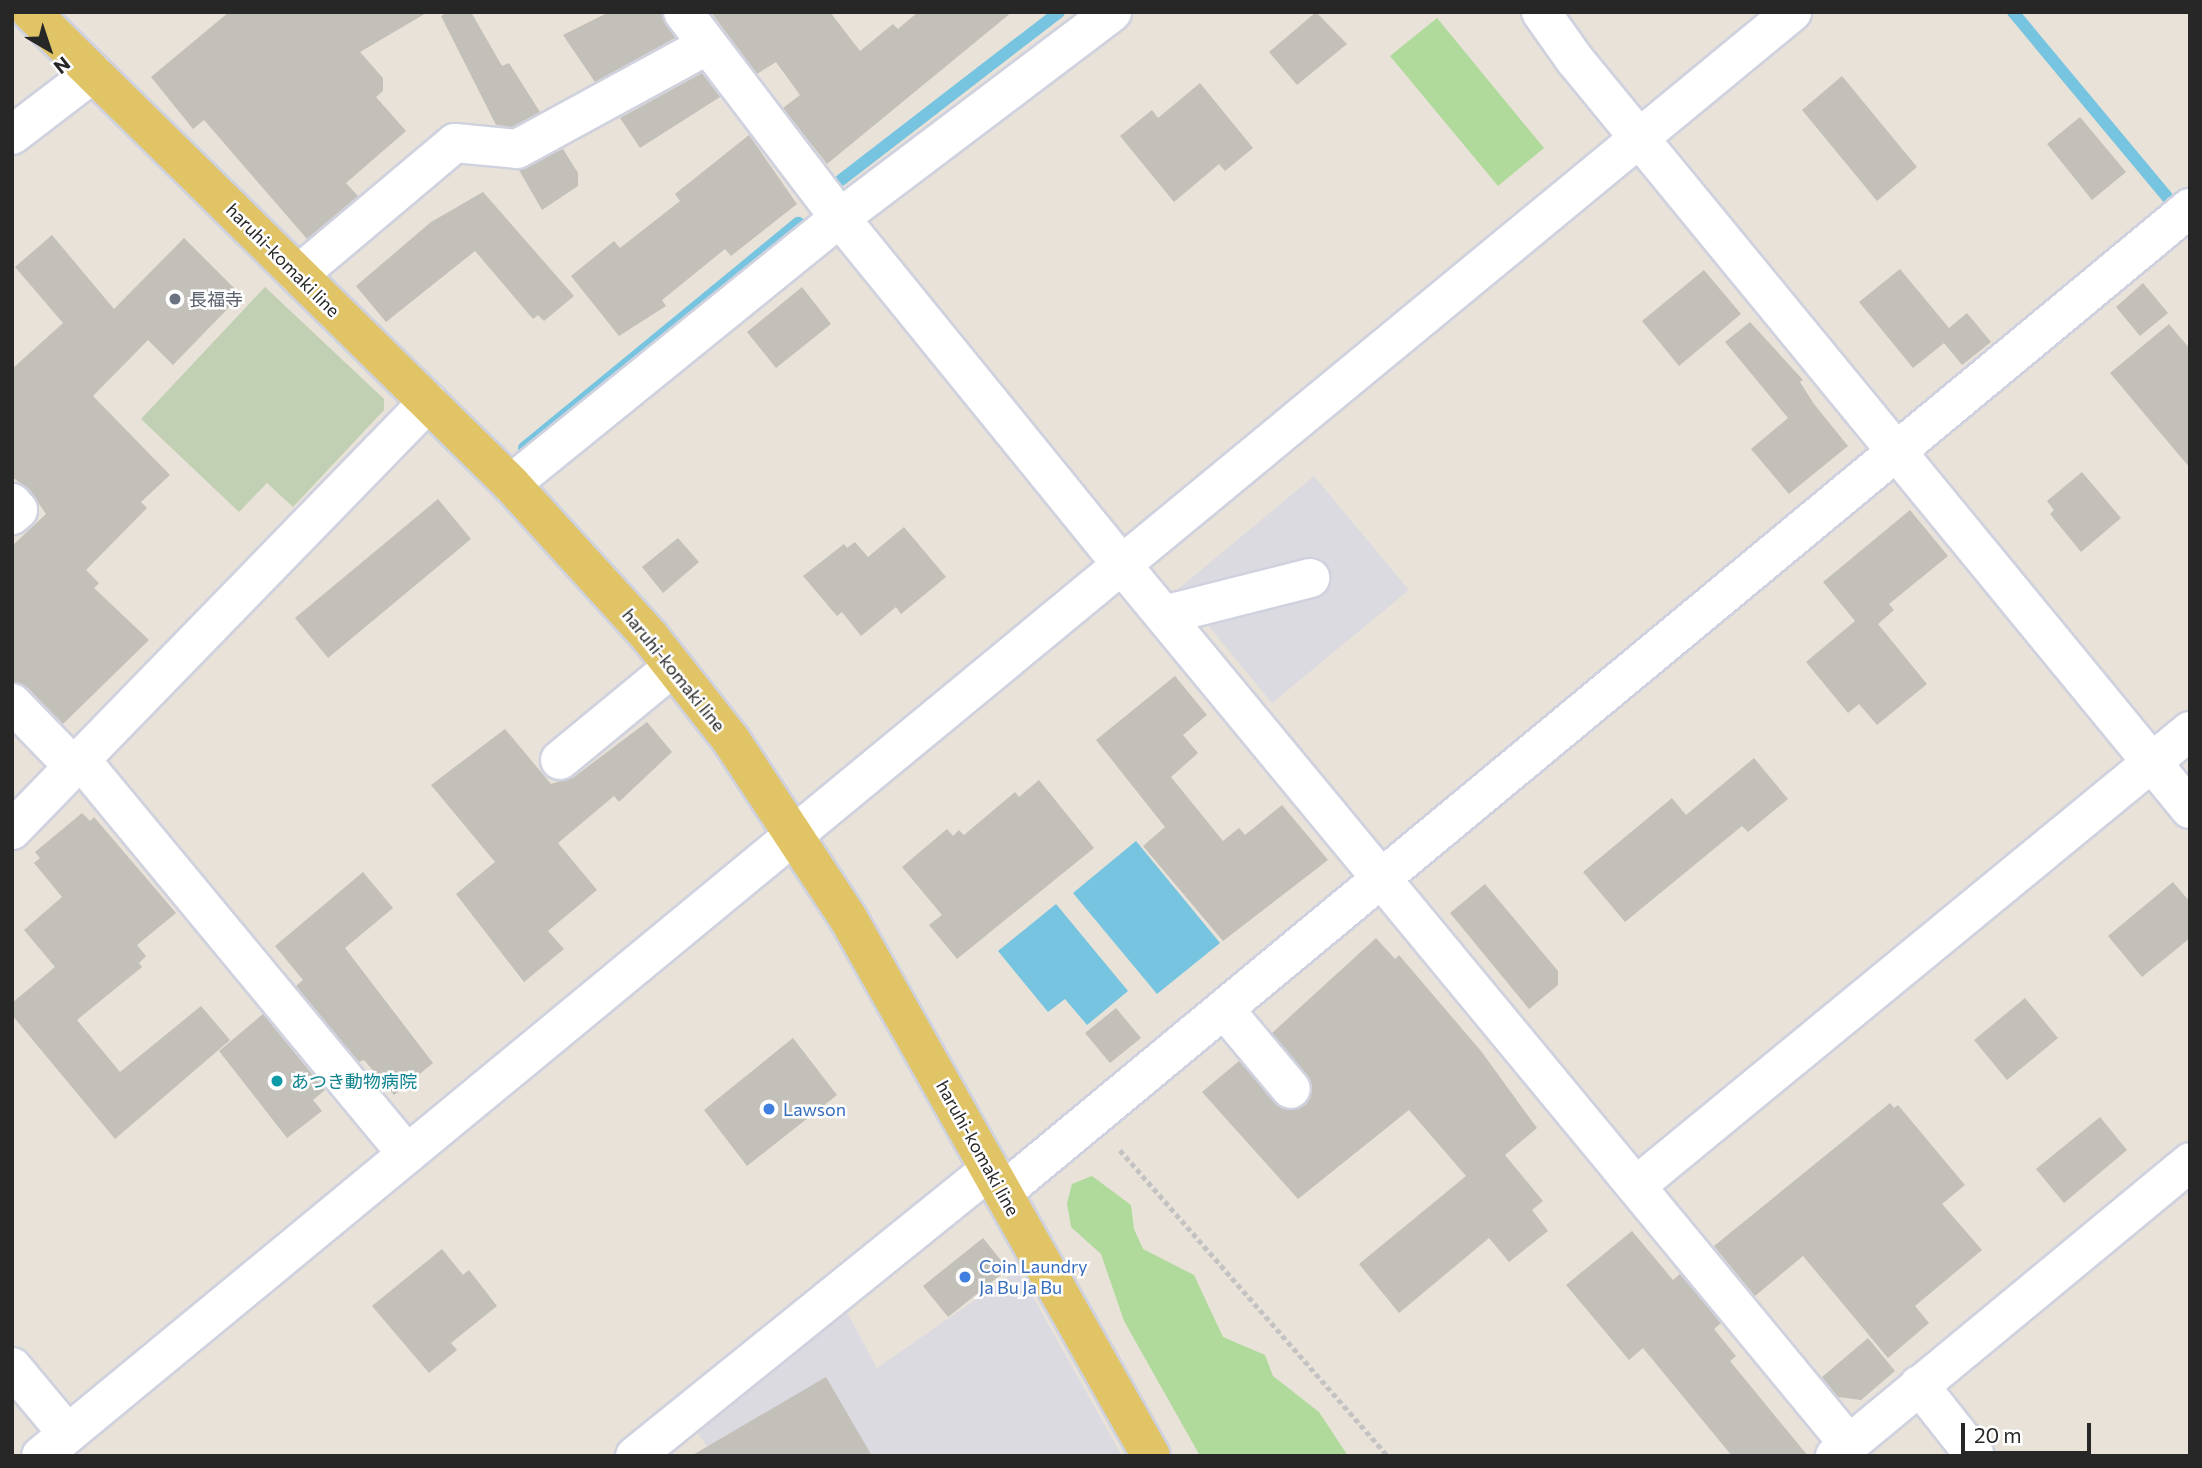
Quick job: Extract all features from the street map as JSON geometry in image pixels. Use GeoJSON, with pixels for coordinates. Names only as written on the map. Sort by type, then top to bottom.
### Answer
{"type":"FeatureCollection","features":[{"type":"Feature","properties":{"kind":"main road","name":"haruhi-komaki line"},"geometry":{"type":"LineString","coordinates":[[31,12],[511,484],[673,667],[731,740],[848,918],[1151,1456]]}},
{"type":"Feature","properties":{"kind":"street"},"geometry":{"type":"LineString","coordinates":[[683,12],[840,218],[1122,565],[1636,1186],[1842,1450],[2190,1162]]}},
{"type":"Feature","properties":{"kind":"street"},"geometry":{"type":"LineString","coordinates":[[511,484],[840,218],[1112,12]]}},
{"type":"Feature","properties":{"kind":"street"},"geometry":{"type":"LineString","coordinates":[[1541,12],[1640,138],[2190,808]]}},
{"type":"Feature","properties":{"kind":"street"},"geometry":{"type":"LineString","coordinates":[[12,1367],[54,1445],[1792,12]]}},
{"type":"Feature","properties":{"kind":"street"},"geometry":{"type":"LineString","coordinates":[[298,275],[455,143],[517,149],[708,45]]}},
{"type":"Feature","properties":{"kind":"street"},"geometry":{"type":"LineString","coordinates":[[12,135],[93,73]]}},
{"type":"Feature","properties":{"kind":"street"},"geometry":{"type":"LineString","coordinates":[[635,1456],[997,1181],[1091,1118],[2190,208]]}},
{"type":"Feature","properties":{"kind":"street"},"geometry":{"type":"LineString","coordinates":[[12,830],[428,402]]}},
{"type":"Feature","properties":{"kind":"street"},"geometry":{"type":"LineString","coordinates":[[12,503],[18,510],[12,515]]}},
{"type":"Feature","properties":{"kind":"street"},"geometry":{"type":"LineString","coordinates":[[1164,615],[1310,578]]}},
{"type":"Feature","properties":{"kind":"street"},"geometry":{"type":"LineString","coordinates":[[560,760],[673,667]]}},
{"type":"Feature","properties":{"kind":"street"},"geometry":{"type":"LineString","coordinates":[[12,702],[77,763],[407,1154]]}},
{"type":"Feature","properties":{"kind":"street"},"geometry":{"type":"LineString","coordinates":[[1636,1186],[2190,731]]}},
{"type":"Feature","properties":{"kind":"street"},"geometry":{"type":"LineString","coordinates":[[1224,1009],[1291,1089]]}},
{"type":"Feature","properties":{"kind":"street"},"geometry":{"type":"LineString","coordinates":[[1919,1385],[1975,1456]]}},
{"type":"Feature","properties":{"kind":"path"},"geometry":{"type":"LineString","coordinates":[[1091,1118],[1388,1456]]}},
{"type":"Feature","properties":{"kind":"shaded area"},"geometry":{"type":"Polygon","coordinates":[[[1314,476],[1409,590],[1272,703],[1178,589],[1314,476]]]}},
{"type":"Feature","properties":{"kind":"shaded area"},"geometry":{"type":"Polygon","coordinates":[[[1018,1270],[1122,1456],[713,1456],[697,1431],[844,1307],[877,1368],[1018,1270]]]}},
{"type":"Feature","properties":{"kind":"green space"},"geometry":{"type":"Polygon","coordinates":[[[1437,18],[1544,148],[1498,186],[1390,56],[1437,18]]]}},
{"type":"Feature","properties":{"kind":"green space"},"geometry":{"type":"Polygon","coordinates":[[[265,287],[384,399],[384,410],[293,507],[267,483],[239,512],[141,419],[265,287]]]}},
{"type":"Feature","properties":{"kind":"green space"},"geometry":{"type":"Polygon","coordinates":[[[1092,1176],[1131,1205],[1134,1229],[1143,1249],[1194,1275],[1223,1337],[1265,1355],[1273,1376],[1319,1412],[1348,1456],[1200,1456],[1124,1321],[1101,1254],[1071,1227],[1067,1203],[1072,1184],[1092,1176]]]}},
{"type":"Feature","properties":{"kind":"water"},"geometry":{"type":"Polygon","coordinates":[[[1136,841],[1220,943],[1157,994],[1073,893],[1136,841]]]}},
{"type":"Feature","properties":{"kind":"water"},"geometry":{"type":"Polygon","coordinates":[[[1056,904],[1128,991],[1087,1025],[1065,999],[1048,1012],[998,951],[1056,904]]]}},
{"type":"Feature","properties":{"kind":"building"},"geometry":{"type":"Polygon","coordinates":[[[229,12],[428,12],[360,52],[383,78],[383,91],[376,97],[406,131],[346,183],[358,196],[307,239],[204,120],[193,129],[151,77],[229,12]]]}},
{"type":"Feature","properties":{"kind":"building"},"geometry":{"type":"Polygon","coordinates":[[[448,12],[471,12],[502,66],[509,63],[540,112],[512,127],[496,125],[441,16],[448,12]]]}},
{"type":"Feature","properties":{"kind":"building"},"geometry":{"type":"Polygon","coordinates":[[[609,12],[662,12],[675,38],[595,82],[563,35],[609,12]]]}},
{"type":"Feature","properties":{"kind":"building"},"geometry":{"type":"Polygon","coordinates":[[[711,12],[830,12],[860,51],[893,24],[898,29],[918,12],[1012,12],[827,164],[783,108],[800,95],[776,62],[757,74],[711,12]]]}},
{"type":"Feature","properties":{"kind":"building"},"geometry":{"type":"Polygon","coordinates":[[[1316,12],[1347,44],[1297,85],[1269,52],[1316,12]]]}},
{"type":"Feature","properties":{"kind":"building"},"geometry":{"type":"Polygon","coordinates":[[[702,73],[720,97],[640,148],[620,118],[702,73]]]}},
{"type":"Feature","properties":{"kind":"building"},"geometry":{"type":"Polygon","coordinates":[[[1842,76],[1917,167],[1877,201],[1802,110],[1842,76]]]}},
{"type":"Feature","properties":{"kind":"building"},"geometry":{"type":"Polygon","coordinates":[[[1200,83],[1253,148],[1225,171],[1219,164],[1174,202],[1120,136],[1152,110],[1158,118],[1200,83]]]}},
{"type":"Feature","properties":{"kind":"building"},"geometry":{"type":"Polygon","coordinates":[[[2080,117],[2126,172],[2092,200],[2047,144],[2080,117]]]}},
{"type":"Feature","properties":{"kind":"building"},"geometry":{"type":"Polygon","coordinates":[[[749,135],[797,204],[731,256],[725,249],[662,300],[666,306],[619,336],[571,276],[614,241],[620,248],[680,201],[675,194],[749,135]]]}},
{"type":"Feature","properties":{"kind":"building"},"geometry":{"type":"Polygon","coordinates":[[[563,149],[578,173],[578,186],[542,210],[519,170],[563,149]]]}},
{"type":"Feature","properties":{"kind":"building"},"geometry":{"type":"Polygon","coordinates":[[[483,192],[574,296],[544,321],[538,315],[533,319],[475,251],[386,322],[356,286],[431,222],[483,192]]]}},
{"type":"Feature","properties":{"kind":"building"},"geometry":{"type":"Polygon","coordinates":[[[52,235],[114,309],[184,238],[241,295],[173,365],[148,340],[93,396],[170,475],[141,502],[147,508],[86,570],[99,583],[94,588],[149,640],[63,724],[28,688],[12,682],[12,546],[46,514],[29,489],[12,477],[12,369],[63,323],[15,267],[52,235]]]}},
{"type":"Feature","properties":{"kind":"building"},"geometry":{"type":"Polygon","coordinates":[[[1900,269],[1949,328],[1967,313],[1991,342],[1962,365],[1944,343],[1913,368],[1859,302],[1900,269]]]}},
{"type":"Feature","properties":{"kind":"building"},"geometry":{"type":"Polygon","coordinates":[[[1704,270],[1741,314],[1679,366],[1642,321],[1704,270]]]}},
{"type":"Feature","properties":{"kind":"building"},"geometry":{"type":"Polygon","coordinates":[[[2143,283],[2168,313],[2140,336],[2116,307],[2143,283]]]}},
{"type":"Feature","properties":{"kind":"building"},"geometry":{"type":"Polygon","coordinates":[[[802,287],[831,324],[776,368],[747,332],[802,287]]]}},
{"type":"Feature","properties":{"kind":"building"},"geometry":{"type":"Polygon","coordinates":[[[1750,322],[1803,380],[1800,382],[1814,404],[1848,446],[1789,494],[1751,449],[1788,418],[1725,342],[1750,322]]]}},
{"type":"Feature","properties":{"kind":"building"},"geometry":{"type":"Polygon","coordinates":[[[2169,324],[2190,349],[2190,468],[2110,373],[2169,324]]]}},
{"type":"Feature","properties":{"kind":"building"},"geometry":{"type":"Polygon","coordinates":[[[2082,472],[2121,518],[2081,552],[2050,514],[2054,510],[2047,501],[2082,472]]]}},
{"type":"Feature","properties":{"kind":"building"},"geometry":{"type":"Polygon","coordinates":[[[438,499],[471,539],[328,658],[295,618],[438,499]]]}},
{"type":"Feature","properties":{"kind":"building"},"geometry":{"type":"Polygon","coordinates":[[[1910,510],[1948,556],[1889,604],[1894,610],[1878,624],[1927,684],[1877,725],[1859,704],[1848,713],[1806,662],[1855,621],[1823,582],[1910,510]]]}},
{"type":"Feature","properties":{"kind":"building"},"geometry":{"type":"Polygon","coordinates":[[[904,527],[946,577],[901,614],[896,607],[861,636],[842,612],[837,616],[803,576],[844,544],[847,548],[855,542],[868,557],[904,527]]]}},
{"type":"Feature","properties":{"kind":"building"},"geometry":{"type":"Polygon","coordinates":[[[678,538],[699,562],[663,593],[642,567],[678,538]]]}},
{"type":"Feature","properties":{"kind":"building"},"geometry":{"type":"Polygon","coordinates":[[[1175,676],[1207,715],[1183,735],[1198,753],[1171,777],[1223,841],[1239,828],[1245,835],[1282,805],[1328,860],[1223,941],[1143,846],[1165,827],[1096,740],[1175,676]]]}},
{"type":"Feature","properties":{"kind":"building"},"geometry":{"type":"Polygon","coordinates":[[[647,722],[672,752],[619,802],[614,796],[558,843],[597,890],[548,931],[564,949],[524,982],[456,894],[495,862],[431,785],[505,729],[551,784],[574,777],[647,722]]]}},
{"type":"Feature","properties":{"kind":"building"},"geometry":{"type":"Polygon","coordinates":[[[1754,758],[1788,799],[1748,832],[1742,826],[1625,922],[1583,872],[1672,798],[1686,815],[1754,758]]]}},
{"type":"Feature","properties":{"kind":"building"},"geometry":{"type":"Polygon","coordinates":[[[1039,780],[1094,848],[957,959],[929,925],[942,915],[902,867],[947,829],[953,836],[959,830],[964,835],[1015,792],[1019,797],[1039,780]]]}},
{"type":"Feature","properties":{"kind":"building"},"geometry":{"type":"Polygon","coordinates":[[[82,813],[90,821],[94,817],[176,913],[137,945],[146,956],[139,963],[142,967],[77,1020],[120,1072],[201,1006],[230,1040],[115,1139],[12,1015],[12,1003],[55,967],[24,930],[62,897],[34,863],[40,858],[35,852],[82,813]]]}},
{"type":"Feature","properties":{"kind":"building"},"geometry":{"type":"Polygon","coordinates":[[[363,872],[393,908],[345,948],[433,1063],[394,1095],[364,1060],[359,1062],[296,986],[303,980],[275,946],[363,872]]]}},
{"type":"Feature","properties":{"kind":"building"},"geometry":{"type":"Polygon","coordinates":[[[2173,882],[2190,902],[2190,938],[2142,977],[2108,936],[2173,882]]]}},
{"type":"Feature","properties":{"kind":"building"},"geometry":{"type":"Polygon","coordinates":[[[1485,884],[1558,971],[1558,985],[1529,1009],[1450,913],[1485,884]]]}},
{"type":"Feature","properties":{"kind":"building"},"geometry":{"type":"Polygon","coordinates":[[[1376,938],[1395,959],[1399,955],[1481,1051],[1537,1128],[1505,1155],[1543,1201],[1532,1210],[1548,1231],[1509,1262],[1489,1238],[1399,1313],[1359,1264],[1466,1176],[1409,1110],[1298,1199],[1202,1092],[1239,1061],[1283,1109],[1306,1105],[1312,1085],[1272,1033],[1376,938]]]}},
{"type":"Feature","properties":{"kind":"building"},"geometry":{"type":"Polygon","coordinates":[[[2025,998],[2058,1038],[2007,1080],[1974,1040],[2025,998]]]}},
{"type":"Feature","properties":{"kind":"building"},"geometry":{"type":"Polygon","coordinates":[[[1116,1008],[1141,1038],[1110,1063],[1085,1033],[1116,1008]]]}},
{"type":"Feature","properties":{"kind":"building","name":"あつき動物病院"},"geometry":{"type":"Polygon","coordinates":[[[263,1014],[325,1090],[313,1100],[322,1111],[287,1138],[219,1051],[263,1014]]]}},
{"type":"Feature","properties":{"kind":"building","name":"Lawson"},"geometry":{"type":"Polygon","coordinates":[[[793,1038],[837,1095],[747,1166],[704,1110],[793,1038]]]}},
{"type":"Feature","properties":{"kind":"building"},"geometry":{"type":"Polygon","coordinates":[[[1890,1103],[1894,1108],[1898,1105],[1965,1185],[1942,1204],[1982,1250],[1915,1306],[1929,1323],[1888,1358],[1803,1256],[1755,1296],[1714,1246],[1890,1103]]]}},
{"type":"Feature","properties":{"kind":"building"},"geometry":{"type":"Polygon","coordinates":[[[2100,1117],[2127,1150],[2064,1203],[2036,1169],[2100,1117]]]}},
{"type":"Feature","properties":{"kind":"building"},"geometry":{"type":"Polygon","coordinates":[[[1632,1231],[1673,1280],[1680,1274],[1721,1323],[1714,1329],[1736,1356],[1730,1361],[1808,1456],[1732,1456],[1643,1348],[1629,1360],[1566,1285],[1632,1231]]]}},
{"type":"Feature","properties":{"kind":"building","name":"Coin Laundry Ja Bu Ja Bu"},"geometry":{"type":"Polygon","coordinates":[[[983,1238],[1008,1269],[948,1317],[923,1286],[983,1238]]]}},
{"type":"Feature","properties":{"kind":"building"},"geometry":{"type":"Polygon","coordinates":[[[442,1249],[463,1275],[469,1270],[497,1306],[451,1343],[457,1350],[429,1373],[372,1306],[442,1249]]]}},
{"type":"Feature","properties":{"kind":"building"},"geometry":{"type":"Polygon","coordinates":[[[1868,1338],[1895,1371],[1861,1400],[1838,1397],[1822,1377],[1868,1338]]]}},
{"type":"Feature","properties":{"kind":"building"},"geometry":{"type":"Polygon","coordinates":[[[826,1377],[872,1456],[691,1456],[826,1377]]]}},
{"type":"Feature","properties":{"kind":"waterway"},"geometry":{"type":"LineString","coordinates":[[841,180],[1059,12]]}},
{"type":"Feature","properties":{"kind":"waterway"},"geometry":{"type":"LineString","coordinates":[[2013,12],[2167,197]]}},
{"type":"Feature","properties":{"kind":"waterway"},"geometry":{"type":"LineString","coordinates":[[524,448],[798,223]]}},
{"type":"Feature","properties":{"kind":"place","name":"長福寺"},"geometry":{"type":"Point","coordinates":[175,299]}},
{"type":"Feature","properties":{"kind":"place","name":"あつき動物病院"},"geometry":{"type":"Point","coordinates":[277,1081]}},
{"type":"Feature","properties":{"kind":"place","name":"Lawson"},"geometry":{"type":"Point","coordinates":[769,1109]}},
{"type":"Feature","properties":{"kind":"place","name":"Coin Laundry Ja Bu Ja Bu"},"geometry":{"type":"Point","coordinates":[965,1277]}}]}
